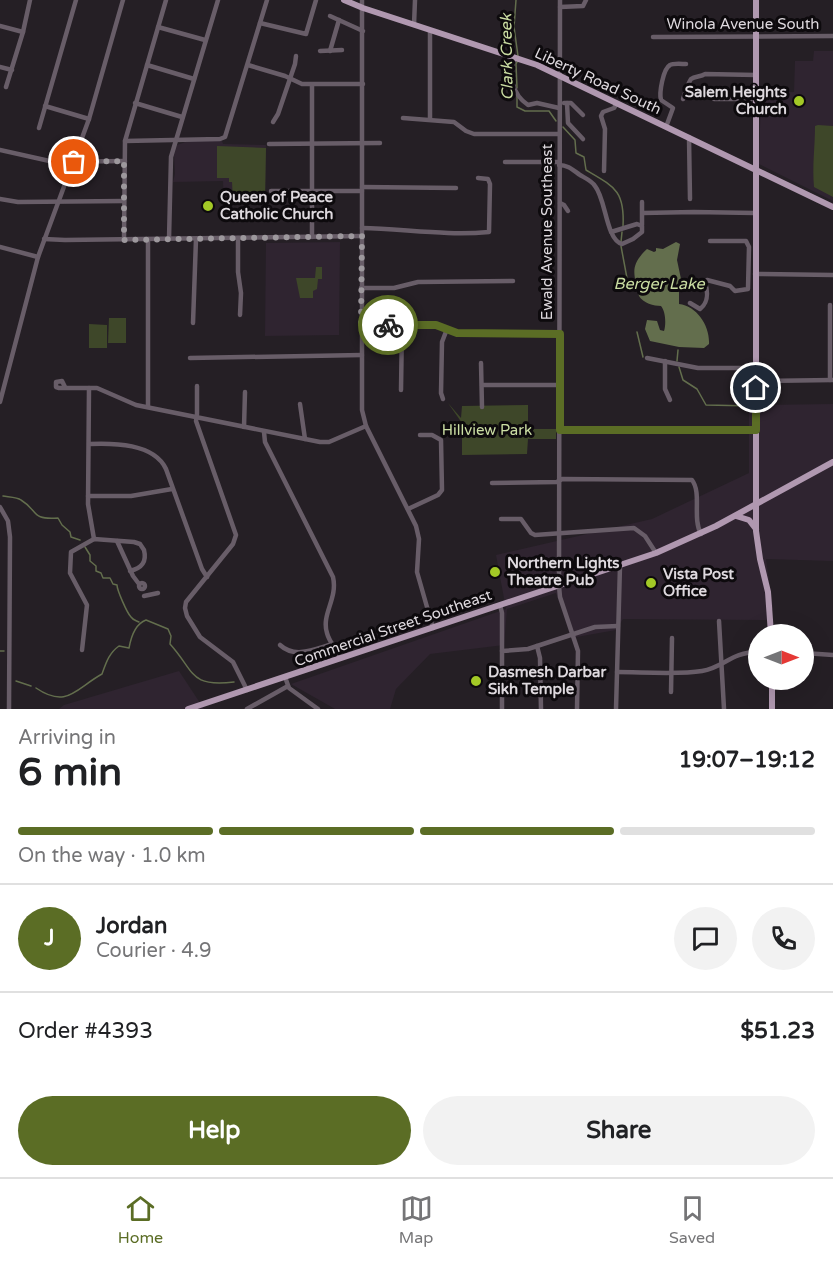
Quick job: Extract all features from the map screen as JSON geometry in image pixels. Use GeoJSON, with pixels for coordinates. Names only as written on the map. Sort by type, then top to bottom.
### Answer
{"type":"FeatureCollection","features":[{"type":"Feature","properties":{"kind":"main road","name":"Liberty Road South"},"geometry":{"type":"LineString","coordinates":[[344,0],[430,31],[515,56],[833,207]]}},
{"type":"Feature","properties":{"kind":"main road"},"geometry":{"type":"LineString","coordinates":[[756,0],[756,169],[752,270],[756,529],[760,560],[768,592],[770,624]]}},
{"type":"Feature","properties":{"kind":"main road","name":"Commercial Street Southeast"},"geometry":{"type":"LineString","coordinates":[[189,709],[656,553],[701,534],[833,462]]}},
{"type":"Feature","properties":{"kind":"main road"},"geometry":{"type":"LineString","coordinates":[[735,516],[749,520],[756,529]]}},
{"type":"Feature","properties":{"kind":"main road"},"geometry":{"type":"LineString","coordinates":[[772,690],[772,709]]}},
{"type":"Feature","properties":{"kind":"street"},"geometry":{"type":"LineString","coordinates":[[6,87],[30,0]]}},
{"type":"Feature","properties":{"kind":"street"},"geometry":{"type":"LineString","coordinates":[[39,128],[76,0]]}},
{"type":"Feature","properties":{"kind":"street"},"geometry":{"type":"LineString","coordinates":[[0,402],[38,257],[89,120],[123,0]]}},
{"type":"Feature","properties":{"kind":"street"},"geometry":{"type":"LineString","coordinates":[[124,240],[125,141],[166,0]]}},
{"type":"Feature","properties":{"kind":"street"},"geometry":{"type":"LineString","coordinates":[[169,239],[170,165],[175,140],[218,0]]}},
{"type":"Feature","properties":{"kind":"street"},"geometry":{"type":"LineString","coordinates":[[125,141],[224,138],[267,0]]}},
{"type":"Feature","properties":{"kind":"street"},"geometry":{"type":"LineString","coordinates":[[260,23],[306,34],[316,0]]}},
{"type":"Feature","properties":{"kind":"street"},"geometry":{"type":"LineString","coordinates":[[362,0],[362,403],[366,426],[418,533],[417,572],[433,628]]}},
{"type":"Feature","properties":{"kind":"street"},"geometry":{"type":"LineString","coordinates":[[414,0],[414,25]]}},
{"type":"Feature","properties":{"kind":"street","name":"Ewald Avenue Southeast"},"geometry":{"type":"LineString","coordinates":[[560,0],[559,586],[560,597],[579,656],[578,709]]}},
{"type":"Feature","properties":{"kind":"street"},"geometry":{"type":"LineString","coordinates":[[560,6],[583,6],[586,0]]}},
{"type":"Feature","properties":{"kind":"street"},"geometry":{"type":"LineString","coordinates":[[330,15],[363,32]]}},
{"type":"Feature","properties":{"kind":"street"},"geometry":{"type":"LineString","coordinates":[[330,51],[339,20]]}},
{"type":"Feature","properties":{"kind":"street"},"geometry":{"type":"LineString","coordinates":[[0,26],[23,32]]}},
{"type":"Feature","properties":{"kind":"street"},"geometry":{"type":"LineString","coordinates":[[158,27],[206,40]]}},
{"type":"Feature","properties":{"kind":"street"},"geometry":{"type":"LineString","coordinates":[[430,31],[430,119]]}},
{"type":"Feature","properties":{"kind":"street","name":"Winola Avenue South"},"geometry":{"type":"LineString","coordinates":[[653,37],[833,36]]}},
{"type":"Feature","properties":{"kind":"street"},"geometry":{"type":"LineString","coordinates":[[320,51],[342,50]]}},
{"type":"Feature","properties":{"kind":"street"},"geometry":{"type":"LineString","coordinates":[[273,122],[278,114],[296,56]]}},
{"type":"Feature","properties":{"kind":"street"},"geometry":{"type":"LineString","coordinates":[[515,56],[511,80],[514,89],[528,105],[537,103],[559,106],[572,103],[583,115]]}},
{"type":"Feature","properties":{"kind":"street"},"geometry":{"type":"LineString","coordinates":[[666,126],[673,108],[661,100],[660,89],[669,65],[686,64]]}},
{"type":"Feature","properties":{"kind":"street"},"geometry":{"type":"LineString","coordinates":[[147,65],[194,79]]}},
{"type":"Feature","properties":{"kind":"street"},"geometry":{"type":"LineString","coordinates":[[248,65],[302,84],[363,84]]}},
{"type":"Feature","properties":{"kind":"street"},"geometry":{"type":"LineString","coordinates":[[0,67],[12,70]]}},
{"type":"Feature","properties":{"kind":"street"},"geometry":{"type":"LineString","coordinates":[[683,99],[694,77],[701,77],[705,74],[756,75]]}},
{"type":"Feature","properties":{"kind":"street"},"geometry":{"type":"LineString","coordinates":[[312,85],[312,237]]}},
{"type":"Feature","properties":{"kind":"street"},"geometry":{"type":"LineString","coordinates":[[714,99],[756,99]]}},
{"type":"Feature","properties":{"kind":"street"},"geometry":{"type":"LineString","coordinates":[[135,103],[182,117]]}},
{"type":"Feature","properties":{"kind":"street"},"geometry":{"type":"LineString","coordinates":[[567,103],[568,123],[583,139]]}},
{"type":"Feature","properties":{"kind":"street"},"geometry":{"type":"LineString","coordinates":[[604,171],[605,129],[601,116],[614,108],[617,103]]}},
{"type":"Feature","properties":{"kind":"street"},"geometry":{"type":"LineString","coordinates":[[45,106],[89,120]]}},
{"type":"Feature","properties":{"kind":"street"},"geometry":{"type":"LineString","coordinates":[[403,118],[456,122],[466,131],[474,134],[559,134]]}},
{"type":"Feature","properties":{"kind":"street"},"geometry":{"type":"LineString","coordinates":[[689,137],[690,199]]}},
{"type":"Feature","properties":{"kind":"street"},"geometry":{"type":"LineString","coordinates":[[269,144],[380,144]]}},
{"type":"Feature","properties":{"kind":"street"},"geometry":{"type":"LineString","coordinates":[[0,150],[42,161],[124,161]]}},
{"type":"Feature","properties":{"kind":"street"},"geometry":{"type":"LineString","coordinates":[[505,162],[567,165],[594,184],[616,242],[625,243],[642,231],[642,202]]}},
{"type":"Feature","properties":{"kind":"street"},"geometry":{"type":"LineString","coordinates":[[362,228],[397,228],[412,232],[489,232],[490,184],[488,179],[478,178]]}},
{"type":"Feature","properties":{"kind":"street"},"geometry":{"type":"LineString","coordinates":[[271,192],[456,188]]}},
{"type":"Feature","properties":{"kind":"street"},"geometry":{"type":"LineString","coordinates":[[0,199],[18,202],[124,201]]}},
{"type":"Feature","properties":{"kind":"street"},"geometry":{"type":"LineString","coordinates":[[560,203],[568,211]]}},
{"type":"Feature","properties":{"kind":"street"},"geometry":{"type":"LineString","coordinates":[[643,213],[755,213]]}},
{"type":"Feature","properties":{"kind":"street"},"geometry":{"type":"LineString","coordinates":[[611,232],[642,225]]}},
{"type":"Feature","properties":{"kind":"street"},"geometry":{"type":"LineString","coordinates":[[44,239],[362,236]]}},
{"type":"Feature","properties":{"kind":"street"},"geometry":{"type":"LineString","coordinates":[[238,238],[237,269],[241,293],[240,315]]}},
{"type":"Feature","properties":{"kind":"street"},"geometry":{"type":"LineString","coordinates":[[148,239],[148,406]]}},
{"type":"Feature","properties":{"kind":"street"},"geometry":{"type":"LineString","coordinates":[[193,322],[196,239]]}},
{"type":"Feature","properties":{"kind":"street"},"geometry":{"type":"LineString","coordinates":[[690,303],[700,309],[703,306],[707,298],[705,282],[707,280],[730,286],[735,291],[747,290],[752,270],[746,241],[710,241]]}},
{"type":"Feature","properties":{"kind":"street"},"geometry":{"type":"LineString","coordinates":[[0,248],[38,257]]}},
{"type":"Feature","properties":{"kind":"street"},"geometry":{"type":"LineString","coordinates":[[752,270],[833,274]]}},
{"type":"Feature","properties":{"kind":"street"},"geometry":{"type":"LineString","coordinates":[[361,288],[394,288],[418,282],[513,281]]}},
{"type":"Feature","properties":{"kind":"street"},"geometry":{"type":"LineString","coordinates":[[755,381],[831,380],[830,305]]}},
{"type":"Feature","properties":{"kind":"street"},"geometry":{"type":"LineString","coordinates":[[361,325],[436,325],[457,333],[560,334]]}},
{"type":"Feature","properties":{"kind":"street"},"geometry":{"type":"LineString","coordinates":[[401,390],[402,325]]}},
{"type":"Feature","properties":{"kind":"street"},"geometry":{"type":"LineString","coordinates":[[443,399],[441,347],[447,329]]}},
{"type":"Feature","properties":{"kind":"street"},"geometry":{"type":"LineString","coordinates":[[190,358],[362,355]]}},
{"type":"Feature","properties":{"kind":"street"},"geometry":{"type":"LineString","coordinates":[[647,358],[698,368],[755,368]]}},
{"type":"Feature","properties":{"kind":"street"},"geometry":{"type":"LineString","coordinates":[[665,362],[665,389],[670,400]]}},
{"type":"Feature","properties":{"kind":"street"},"geometry":{"type":"LineString","coordinates":[[482,363],[482,407]]}},
{"type":"Feature","properties":{"kind":"street"},"geometry":{"type":"LineString","coordinates":[[0,372],[8,374]]}},
{"type":"Feature","properties":{"kind":"street"},"geometry":{"type":"LineString","coordinates":[[482,385],[560,385]]}},
{"type":"Feature","properties":{"kind":"street"},"geometry":{"type":"LineString","coordinates":[[197,386],[198,428],[236,535],[233,544],[186,602],[185,611],[200,637],[235,665],[247,690]]}},
{"type":"Feature","properties":{"kind":"street"},"geometry":{"type":"LineString","coordinates":[[65,387],[89,387],[130,403],[327,443],[366,426]]}},
{"type":"Feature","properties":{"kind":"street"},"geometry":{"type":"LineString","coordinates":[[89,387],[88,496],[94,539]]}},
{"type":"Feature","properties":{"kind":"street"},"geometry":{"type":"LineString","coordinates":[[244,427],[245,392]]}},
{"type":"Feature","properties":{"kind":"street"},"geometry":{"type":"LineString","coordinates":[[300,404],[305,439]]}},
{"type":"Feature","properties":{"kind":"street"},"geometry":{"type":"LineString","coordinates":[[198,428],[206,420]]}},
{"type":"Feature","properties":{"kind":"street"},"geometry":{"type":"LineString","coordinates":[[560,430],[756,430]]}},
{"type":"Feature","properties":{"kind":"street"},"geometry":{"type":"LineString","coordinates":[[264,432],[265,442],[333,577],[334,596],[326,622],[327,634],[341,658]]}},
{"type":"Feature","properties":{"kind":"street"},"geometry":{"type":"LineString","coordinates":[[408,509],[438,495],[443,486],[440,438],[435,435],[420,435]]}},
{"type":"Feature","properties":{"kind":"street"},"geometry":{"type":"LineString","coordinates":[[89,444],[116,444],[151,452],[163,462],[202,569],[207,577]]}},
{"type":"Feature","properties":{"kind":"street"},"geometry":{"type":"LineString","coordinates":[[492,483],[560,480],[689,480],[696,486],[697,525],[701,534]]}},
{"type":"Feature","properties":{"kind":"street"},"geometry":{"type":"LineString","coordinates":[[88,496],[131,496],[172,489]]}},
{"type":"Feature","properties":{"kind":"street"},"geometry":{"type":"LineString","coordinates":[[0,507],[8,522],[10,537],[9,709]]}},
{"type":"Feature","properties":{"kind":"street"},"geometry":{"type":"LineString","coordinates":[[501,519],[521,519],[533,534],[634,528],[645,536],[656,553]]}},
{"type":"Feature","properties":{"kind":"street"},"geometry":{"type":"LineString","coordinates":[[82,650],[87,605],[70,573],[70,554],[75,547],[94,539],[137,543],[144,550],[145,558],[139,568],[130,571]]}},
{"type":"Feature","properties":{"kind":"street"},"geometry":{"type":"LineString","coordinates":[[117,541],[145,598],[158,593]]}},
{"type":"Feature","properties":{"kind":"street"},"geometry":{"type":"LineString","coordinates":[[616,709],[620,566]]}},
{"type":"Feature","properties":{"kind":"street"},"geometry":{"type":"LineString","coordinates":[[500,605],[502,613],[502,709]]}},
{"type":"Feature","properties":{"kind":"street"},"geometry":{"type":"LineString","coordinates":[[719,621],[724,709]]}},
{"type":"Feature","properties":{"kind":"street"},"geometry":{"type":"LineString","coordinates":[[502,651],[528,649],[595,627],[618,626]]}},
{"type":"Feature","properties":{"kind":"street"},"geometry":{"type":"LineString","coordinates":[[671,692],[672,638]]}},
{"type":"Feature","properties":{"kind":"street"},"geometry":{"type":"LineString","coordinates":[[280,645],[290,653],[296,653],[333,644]]}},
{"type":"Feature","properties":{"kind":"street"},"geometry":{"type":"LineString","coordinates":[[537,646],[540,658],[541,709]]}},
{"type":"Feature","properties":{"kind":"street"},"geometry":{"type":"LineString","coordinates":[[617,672],[703,671],[742,653],[748,653]]}},
{"type":"Feature","properties":{"kind":"street"},"geometry":{"type":"LineString","coordinates":[[814,653],[833,655]]}},
{"type":"Feature","properties":{"kind":"street"},"geometry":{"type":"LineString","coordinates":[[285,677],[288,686],[318,709]]}},
{"type":"Feature","properties":{"kind":"street"},"geometry":{"type":"LineString","coordinates":[[247,709],[288,686]]}},
{"type":"Feature","properties":{"kind":"shaded area"},"geometry":{"type":"Polygon","coordinates":[[[814,51],[833,51],[833,201],[759,164],[761,93],[794,92],[795,61],[813,61],[814,51]]]}},
{"type":"Feature","properties":{"kind":"shaded area"},"geometry":{"type":"Polygon","coordinates":[[[188,141],[266,145],[265,201],[224,202],[223,181],[173,182],[174,155],[177,145],[188,141]]]}},
{"type":"Feature","properties":{"kind":"shaded area"},"geometry":{"type":"Polygon","coordinates":[[[340,242],[339,335],[265,336],[266,243],[340,242]]]}},
{"type":"Feature","properties":{"kind":"shaded area"},"geometry":{"type":"Polygon","coordinates":[[[833,404],[833,561],[766,559],[773,608],[767,620],[623,619],[616,630],[571,638],[556,593],[507,609],[504,645],[430,654],[396,689],[390,709],[335,709],[291,684],[506,609],[496,555],[652,519],[749,473],[749,411],[761,405],[833,404]]]}},
{"type":"Feature","properties":{"kind":"shaded area"},"geometry":{"type":"Polygon","coordinates":[[[179,671],[204,709],[59,709],[64,705],[179,671]]]}},
{"type":"Feature","properties":{"kind":"green space"},"geometry":{"type":"Polygon","coordinates":[[[815,126],[833,126],[833,197],[814,187],[815,126]]]}},
{"type":"Feature","properties":{"kind":"green space"},"geometry":{"type":"Polygon","coordinates":[[[217,146],[266,148],[265,201],[233,201],[232,182],[229,182],[229,178],[217,178],[217,146]]]}},
{"type":"Feature","properties":{"kind":"green space"},"geometry":{"type":"Polygon","coordinates":[[[316,267],[322,267],[322,279],[318,279],[313,298],[300,298],[296,278],[315,278],[316,267]]]}},
{"type":"Feature","properties":{"kind":"green space"},"geometry":{"type":"Polygon","coordinates":[[[109,318],[126,318],[126,343],[108,343],[109,318]]]}},
{"type":"Feature","properties":{"kind":"green space"},"geometry":{"type":"Polygon","coordinates":[[[89,324],[107,325],[107,348],[89,348],[89,324]]]}},
{"type":"Feature","properties":{"kind":"green space","name":"Hillview Park"},"geometry":{"type":"Polygon","coordinates":[[[448,403],[461,418],[462,406],[528,405],[528,429],[556,429],[556,439],[528,439],[527,454],[462,455],[462,423],[448,403]]]}},
{"type":"Feature","properties":{"kind":"water","name":"Berger Lake"},"geometry":{"type":"Polygon","coordinates":[[[676,242],[680,244],[677,260],[681,279],[685,284],[679,287],[679,304],[697,313],[705,324],[709,344],[704,348],[679,347],[650,341],[645,329],[647,320],[657,321],[660,330],[664,331],[665,315],[661,306],[649,304],[639,296],[634,271],[637,260],[647,249],[654,252],[656,248],[663,249],[676,242]]]}},
{"type":"Feature","properties":{"kind":"waterway","name":"Clark Creek"},"geometry":{"type":"LineString","coordinates":[[516,0],[514,27],[518,56]]}},
{"type":"Feature","properties":{"kind":"waterway","name":"Clark Creek"},"geometry":{"type":"LineString","coordinates":[[517,88],[516,64],[518,60]]}},
{"type":"Feature","properties":{"kind":"waterway","name":"Clark Creek"},"geometry":{"type":"LineString","coordinates":[[517,96],[517,107],[525,111],[549,111],[556,121]]}},
{"type":"Feature","properties":{"kind":"waterway","name":"Clark Creek"},"geometry":{"type":"LineString","coordinates":[[563,127],[575,140],[576,153],[584,157],[586,170],[616,191],[622,205],[623,227]]}},
{"type":"Feature","properties":{"kind":"waterway","name":"Clark Creek"},"geometry":{"type":"LineString","coordinates":[[621,242],[622,232]]}},
{"type":"Feature","properties":{"kind":"waterway","name":"Clark Creek"},"geometry":{"type":"LineString","coordinates":[[621,246],[629,289]]}},
{"type":"Feature","properties":{"kind":"waterway"},"geometry":{"type":"LineString","coordinates":[[637,332],[643,357]]}},
{"type":"Feature","properties":{"kind":"waterway","name":"Clark Creek"},"geometry":{"type":"LineString","coordinates":[[677,361],[678,350]]}},
{"type":"Feature","properties":{"kind":"waterway","name":"Clark Creek"},"geometry":{"type":"LineString","coordinates":[[679,367],[683,380],[697,389],[706,405],[753,406]]}},
{"type":"Feature","properties":{"kind":"waterway"},"geometry":{"type":"LineString","coordinates":[[3,496],[19,499],[43,518],[58,518],[70,532],[71,537],[80,540]]}},
{"type":"Feature","properties":{"kind":"waterway"},"geometry":{"type":"LineString","coordinates":[[85,547],[90,555],[90,561],[96,566],[96,571],[101,573],[103,578],[110,578],[113,584],[117,585],[129,615],[139,622]]}},
{"type":"Feature","properties":{"kind":"waterway"},"geometry":{"type":"LineString","coordinates":[[36,688],[56,697],[63,697],[77,691],[102,674],[108,658],[119,646],[129,648],[136,628],[146,620],[168,629],[171,636],[170,644],[195,676],[209,682],[234,682]]}},
{"type":"Feature","properties":{"kind":"waterway"},"geometry":{"type":"LineString","coordinates":[[16,681],[31,686]]}},
{"type":"Feature","properties":{"kind":"way so far"},"geometry":{"type":"LineString","coordinates":[[74,162],[124,161],[124,240],[362,236],[361,325],[388,325]]}},
{"type":"Feature","properties":{"kind":"place","name":"Salem Heights Church"},"geometry":{"type":"Point","coordinates":[799,101]}},
{"type":"Feature","properties":{"kind":"place","name":"Queen of Peace Catholic Church"},"geometry":{"type":"Point","coordinates":[208,206]}},
{"type":"Feature","properties":{"kind":"place","name":"Northern Lights Theatre Pub"},"geometry":{"type":"Point","coordinates":[495,572]}},
{"type":"Feature","properties":{"kind":"place","name":"Vista Post Office"},"geometry":{"type":"Point","coordinates":[651,583]}},
{"type":"Feature","properties":{"kind":"place","name":"Dasmesh Darbar Sikh Temple"},"geometry":{"type":"Point","coordinates":[476,681]}},
{"type":"Feature","properties":{"kind":"route"},"geometry":{"type":"LineString","coordinates":[[388,325],[436,325],[457,333],[560,334],[560,430],[756,430],[756,388]]}}]}
